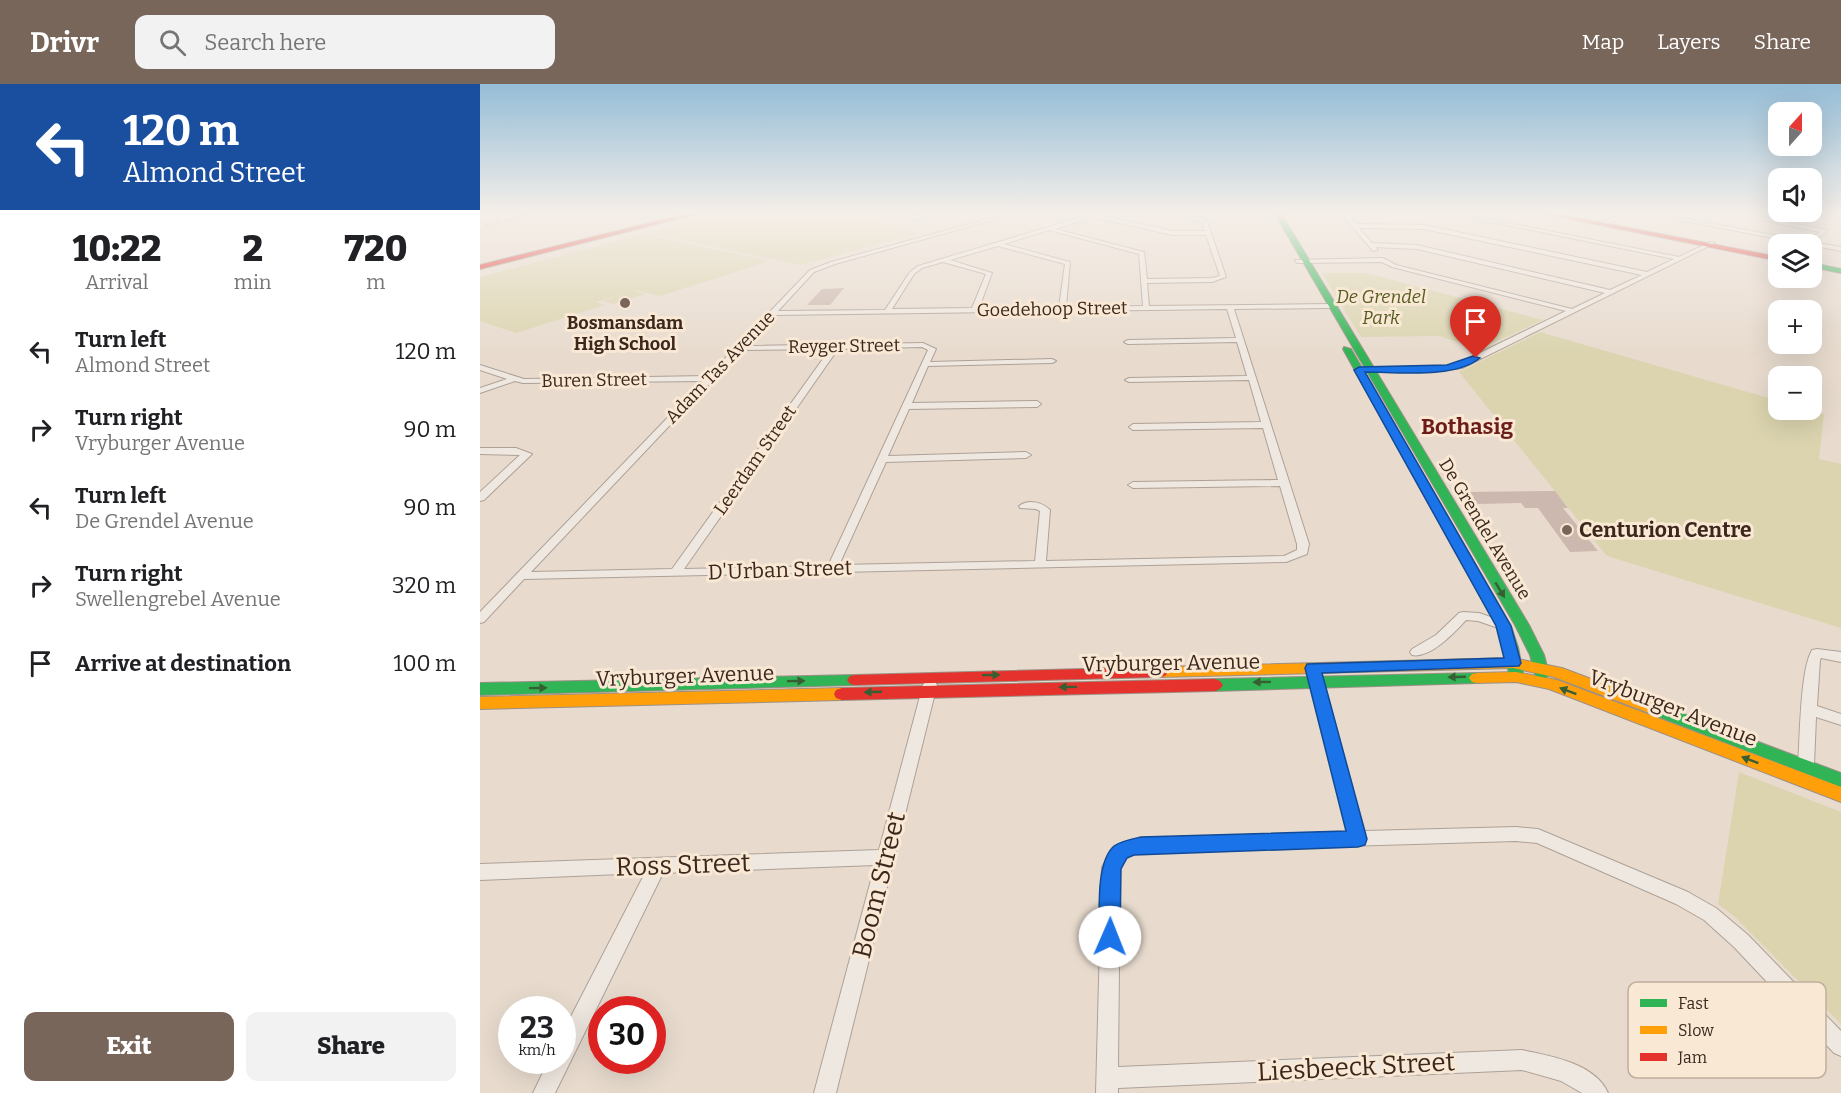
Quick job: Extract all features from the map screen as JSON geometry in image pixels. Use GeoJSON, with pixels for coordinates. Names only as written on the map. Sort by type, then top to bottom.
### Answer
{"type":"FeatureCollection","features":[{"type":"Feature","properties":{"kind":"main road"},"geometry":{"type":"LineString","coordinates":[[480,267],[512,259]]}},
{"type":"Feature","properties":{"kind":"main road","name":"De Grendel Avenue"},"geometry":{"type":"LineString","coordinates":[[1301,261],[1522,626],[1535,649],[1543,681]]}},
{"type":"Feature","properties":{"kind":"main road"},"geometry":{"type":"LineString","coordinates":[[1822,266],[1841,270]]}},
{"type":"Feature","properties":{"kind":"main road","name":"De Grendel Avenue"},"geometry":{"type":"LineString","coordinates":[[1365,370],[1504,626],[1515,670]]}},
{"type":"Feature","properties":{"kind":"main road","name":"Vryburger Avenue"},"geometry":{"type":"LineString","coordinates":[[480,689],[931,684],[1515,670],[1540,667],[1841,780]]}},
{"type":"Feature","properties":{"kind":"main road","name":"Vryburger Avenue"},"geometry":{"type":"LineString","coordinates":[[1515,670],[1841,795]]}},
{"type":"Feature","properties":{"kind":"main road","name":"Vryburger Avenue"},"geometry":{"type":"LineString","coordinates":[[480,703],[931,684]]}},
{"type":"Feature","properties":{"kind":"street","name":"Adam Tas Avenue"},"geometry":{"type":"LineString","coordinates":[[480,619],[810,272],[850,259]]}},
{"type":"Feature","properties":{"kind":"street"},"geometry":{"type":"LineString","coordinates":[[887,312],[914,271],[945,259]]}},
{"type":"Feature","properties":{"kind":"street"},"geometry":{"type":"LineString","coordinates":[[1054,259],[1068,263],[1062,309]]}},
{"type":"Feature","properties":{"kind":"street"},"geometry":{"type":"LineString","coordinates":[[1143,259],[1146,308]]}},
{"type":"Feature","properties":{"kind":"street"},"geometry":{"type":"LineString","coordinates":[[1145,281],[1221,278],[1216,259]]}},
{"type":"Feature","properties":{"kind":"street"},"geometry":{"type":"LineString","coordinates":[[1469,259],[1611,292]]}},
{"type":"Feature","properties":{"kind":"street"},"geometry":{"type":"LineString","coordinates":[[1576,259],[1646,274]]}},
{"type":"Feature","properties":{"kind":"street"},"geometry":{"type":"LineString","coordinates":[[1365,370],[1438,369],[1459,366],[1680,259]]}},
{"type":"Feature","properties":{"kind":"street"},"geometry":{"type":"LineString","coordinates":[[942,260],[989,273],[975,310]]}},
{"type":"Feature","properties":{"kind":"street"},"geometry":{"type":"LineString","coordinates":[[1301,261],[1383,260],[1394,266],[1573,311]]}},
{"type":"Feature","properties":{"kind":"street","name":"Goedehoop Street"},"geometry":{"type":"LineString","coordinates":[[772,313],[1327,306]]}},
{"type":"Feature","properties":{"kind":"street","name":"D'Urban Street"},"geometry":{"type":"LineString","coordinates":[[521,576],[1296,556],[1303,552],[1303,544],[1230,307]]}},
{"type":"Feature","properties":{"kind":"street"},"geometry":{"type":"LineString","coordinates":[[1128,342],[1241,340]]}},
{"type":"Feature","properties":{"kind":"street","name":"Leerdam Street"},"geometry":{"type":"LineString","coordinates":[[675,573],[835,346]]}},
{"type":"Feature","properties":{"kind":"street","name":"Reyger Street"},"geometry":{"type":"LineString","coordinates":[[739,348],[928,346],[932,350],[832,569]]}},
{"type":"Feature","properties":{"kind":"street","name":"Reyger Street"},"geometry":{"type":"LineString","coordinates":[[926,363],[1052,361]]}},
{"type":"Feature","properties":{"kind":"street","name":"Buren Street"},"geometry":{"type":"LineString","coordinates":[[480,367],[527,381],[710,378]]}},
{"type":"Feature","properties":{"kind":"street"},"geometry":{"type":"LineString","coordinates":[[1129,380],[1252,378]]}},
{"type":"Feature","properties":{"kind":"street"},"geometry":{"type":"LineString","coordinates":[[480,391],[514,379]]}},
{"type":"Feature","properties":{"kind":"street"},"geometry":{"type":"LineString","coordinates":[[905,406],[1038,404]]}},
{"type":"Feature","properties":{"kind":"street"},"geometry":{"type":"LineString","coordinates":[[1133,427],[1266,425]]}},
{"type":"Feature","properties":{"kind":"street"},"geometry":{"type":"LineString","coordinates":[[480,452],[516,451],[527,454],[480,498]]}},
{"type":"Feature","properties":{"kind":"street"},"geometry":{"type":"LineString","coordinates":[[881,459],[1026,455]]}},
{"type":"Feature","properties":{"kind":"street"},"geometry":{"type":"LineString","coordinates":[[1133,485],[1283,483]]}},
{"type":"Feature","properties":{"kind":"street"},"geometry":{"type":"LineString","coordinates":[[1024,506],[1038,506],[1045,510],[1040,564]]}},
{"type":"Feature","properties":{"kind":"street"},"geometry":{"type":"LineString","coordinates":[[1417,652],[1442,638],[1463,616],[1479,617],[1504,626]]}},
{"type":"Feature","properties":{"kind":"street"},"geometry":{"type":"LineString","coordinates":[[1806,766],[1815,656],[1817,653],[1841,657]]}},
{"type":"Feature","properties":{"kind":"street"},"geometry":{"type":"LineString","coordinates":[[1314,674],[1358,839]]}},
{"type":"Feature","properties":{"kind":"street","name":"Boom Street"},"geometry":{"type":"LineString","coordinates":[[825,1093],[931,684]]}},
{"type":"Feature","properties":{"kind":"street"},"geometry":{"type":"LineString","coordinates":[[1809,709],[1841,720]]}},
{"type":"Feature","properties":{"kind":"street"},"geometry":{"type":"LineString","coordinates":[[1107,1086],[1111,867],[1121,852],[1141,845],[1516,834],[1538,836],[1559,843],[1682,898],[1710,914],[1741,941],[1780,982]]}},
{"type":"Feature","properties":{"kind":"street","name":"Ross Street"},"geometry":{"type":"LineString","coordinates":[[480,872],[886,857]]}},
{"type":"Feature","properties":{"kind":"street"},"geometry":{"type":"LineString","coordinates":[[576,1028],[658,866]]}},
{"type":"Feature","properties":{"kind":"street"},"geometry":{"type":"LineString","coordinates":[[1826,1030],[1841,1046]]}},
{"type":"Feature","properties":{"kind":"street","name":"Liesbeeck Street"},"geometry":{"type":"LineString","coordinates":[[1107,1086],[1522,1060],[1558,1068],[1577,1077],[1597,1093]]}},
{"type":"Feature","properties":{"kind":"street"},"geometry":{"type":"LineString","coordinates":[[544,1093],[553,1074]]}},
{"type":"Feature","properties":{"kind":"green space"},"geometry":{"type":"Polygon","coordinates":[[[548,259],[761,259],[770,261],[660,296],[635,290],[645,294],[613,304],[603,301],[625,293],[596,302],[605,305],[516,333],[480,321],[480,277],[548,259]]]}},
{"type":"Feature","properties":{"kind":"green space"},"geometry":{"type":"Polygon","coordinates":[[[772,259],[823,259],[800,265],[772,259]]]}},
{"type":"Feature","properties":{"kind":"green space","name":"De Grendel Park"},"geometry":{"type":"Polygon","coordinates":[[[1322,273],[1366,273],[1543,320],[1480,349],[1439,336],[1361,337],[1322,273]]]}},
{"type":"Feature","properties":{"kind":"green space"},"geometry":{"type":"Polygon","coordinates":[[[1540,332],[1768,398],[1768,420],[1822,420],[1822,414],[1824,414],[1819,459],[1841,464],[1841,628],[1607,556],[1459,372],[1540,332]]]}},
{"type":"Feature","properties":{"kind":"green space"},"geometry":{"type":"Polygon","coordinates":[[[1739,772],[1841,812],[1841,1024],[1826,1009],[1826,982],[1799,982],[1735,917],[1718,904],[1739,772]]]}},
{"type":"Feature","properties":{"kind":"building"},"geometry":{"type":"Polygon","coordinates":[[[844,288],[830,305],[807,305],[822,289],[844,288]]]}},
{"type":"Feature","properties":{"kind":"building","name":"Centurion Centre"},"geometry":{"type":"Polygon","coordinates":[[[1555,491],[1568,508],[1563,508],[1598,551],[1570,552],[1538,508],[1525,508],[1521,503],[1478,504],[1473,509],[1462,492],[1555,491]]]}},
{"type":"Feature","properties":{"kind":"traffic: fast"},"geometry":{"type":"LineString","coordinates":[[1305,259],[1522,625],[1537,655],[1541,674]]}},
{"type":"Feature","properties":{"kind":"traffic: fast"},"geometry":{"type":"LineString","coordinates":[[1822,267],[1841,271]]}},
{"type":"Feature","properties":{"kind":"traffic: fast"},"geometry":{"type":"LineString","coordinates":[[1347,349],[1504,626],[1511,647],[1515,673]]}},
{"type":"Feature","properties":{"kind":"traffic: fast"},"geometry":{"type":"LineString","coordinates":[[1215,685],[1477,678]]}},
{"type":"Feature","properties":{"kind":"traffic: fast"},"geometry":{"type":"LineString","coordinates":[[480,689],[855,680]]}},
{"type":"Feature","properties":{"kind":"traffic: fast"},"geometry":{"type":"LineString","coordinates":[[1657,710],[1841,780]]}},
{"type":"Feature","properties":{"kind":"traffic: slow"},"geometry":{"type":"LineString","coordinates":[[1160,672],[1513,663],[1557,672],[1657,710]]}},
{"type":"Feature","properties":{"kind":"traffic: slow"},"geometry":{"type":"LineString","coordinates":[[1477,678],[1516,677],[1552,684],[1841,795]]}},
{"type":"Feature","properties":{"kind":"traffic: slow"},"geometry":{"type":"LineString","coordinates":[[480,703],[842,694]]}},
{"type":"Feature","properties":{"kind":"traffic: jam"},"geometry":{"type":"LineString","coordinates":[[480,267],[512,259]]}},
{"type":"Feature","properties":{"kind":"traffic: jam"},"geometry":{"type":"LineString","coordinates":[[855,680],[1160,672]]}},
{"type":"Feature","properties":{"kind":"traffic: jam"},"geometry":{"type":"LineString","coordinates":[[842,694],[1215,685]]}},
{"type":"Feature","properties":{"kind":"place","name":"Bosmansdam High School"},"geometry":{"type":"Point","coordinates":[625,303]}},
{"type":"Feature","properties":{"kind":"place","name":"Centurion Centre"},"geometry":{"type":"Point","coordinates":[1567,530]}},
{"type":"Feature","properties":{"kind":"district","name":"Bothasig"},"geometry":{"type":"Point","coordinates":[1467,426]}},
{"type":"Feature","properties":{"kind":"route"},"geometry":{"type":"LineString","coordinates":[[1110,937],[1111,867],[1121,852],[1130,848],[1141,845],[1358,839],[1313,668],[1513,663],[1511,647],[1504,626],[1359,370],[1447,368],[1459,366],[1476,358]]}}]}
